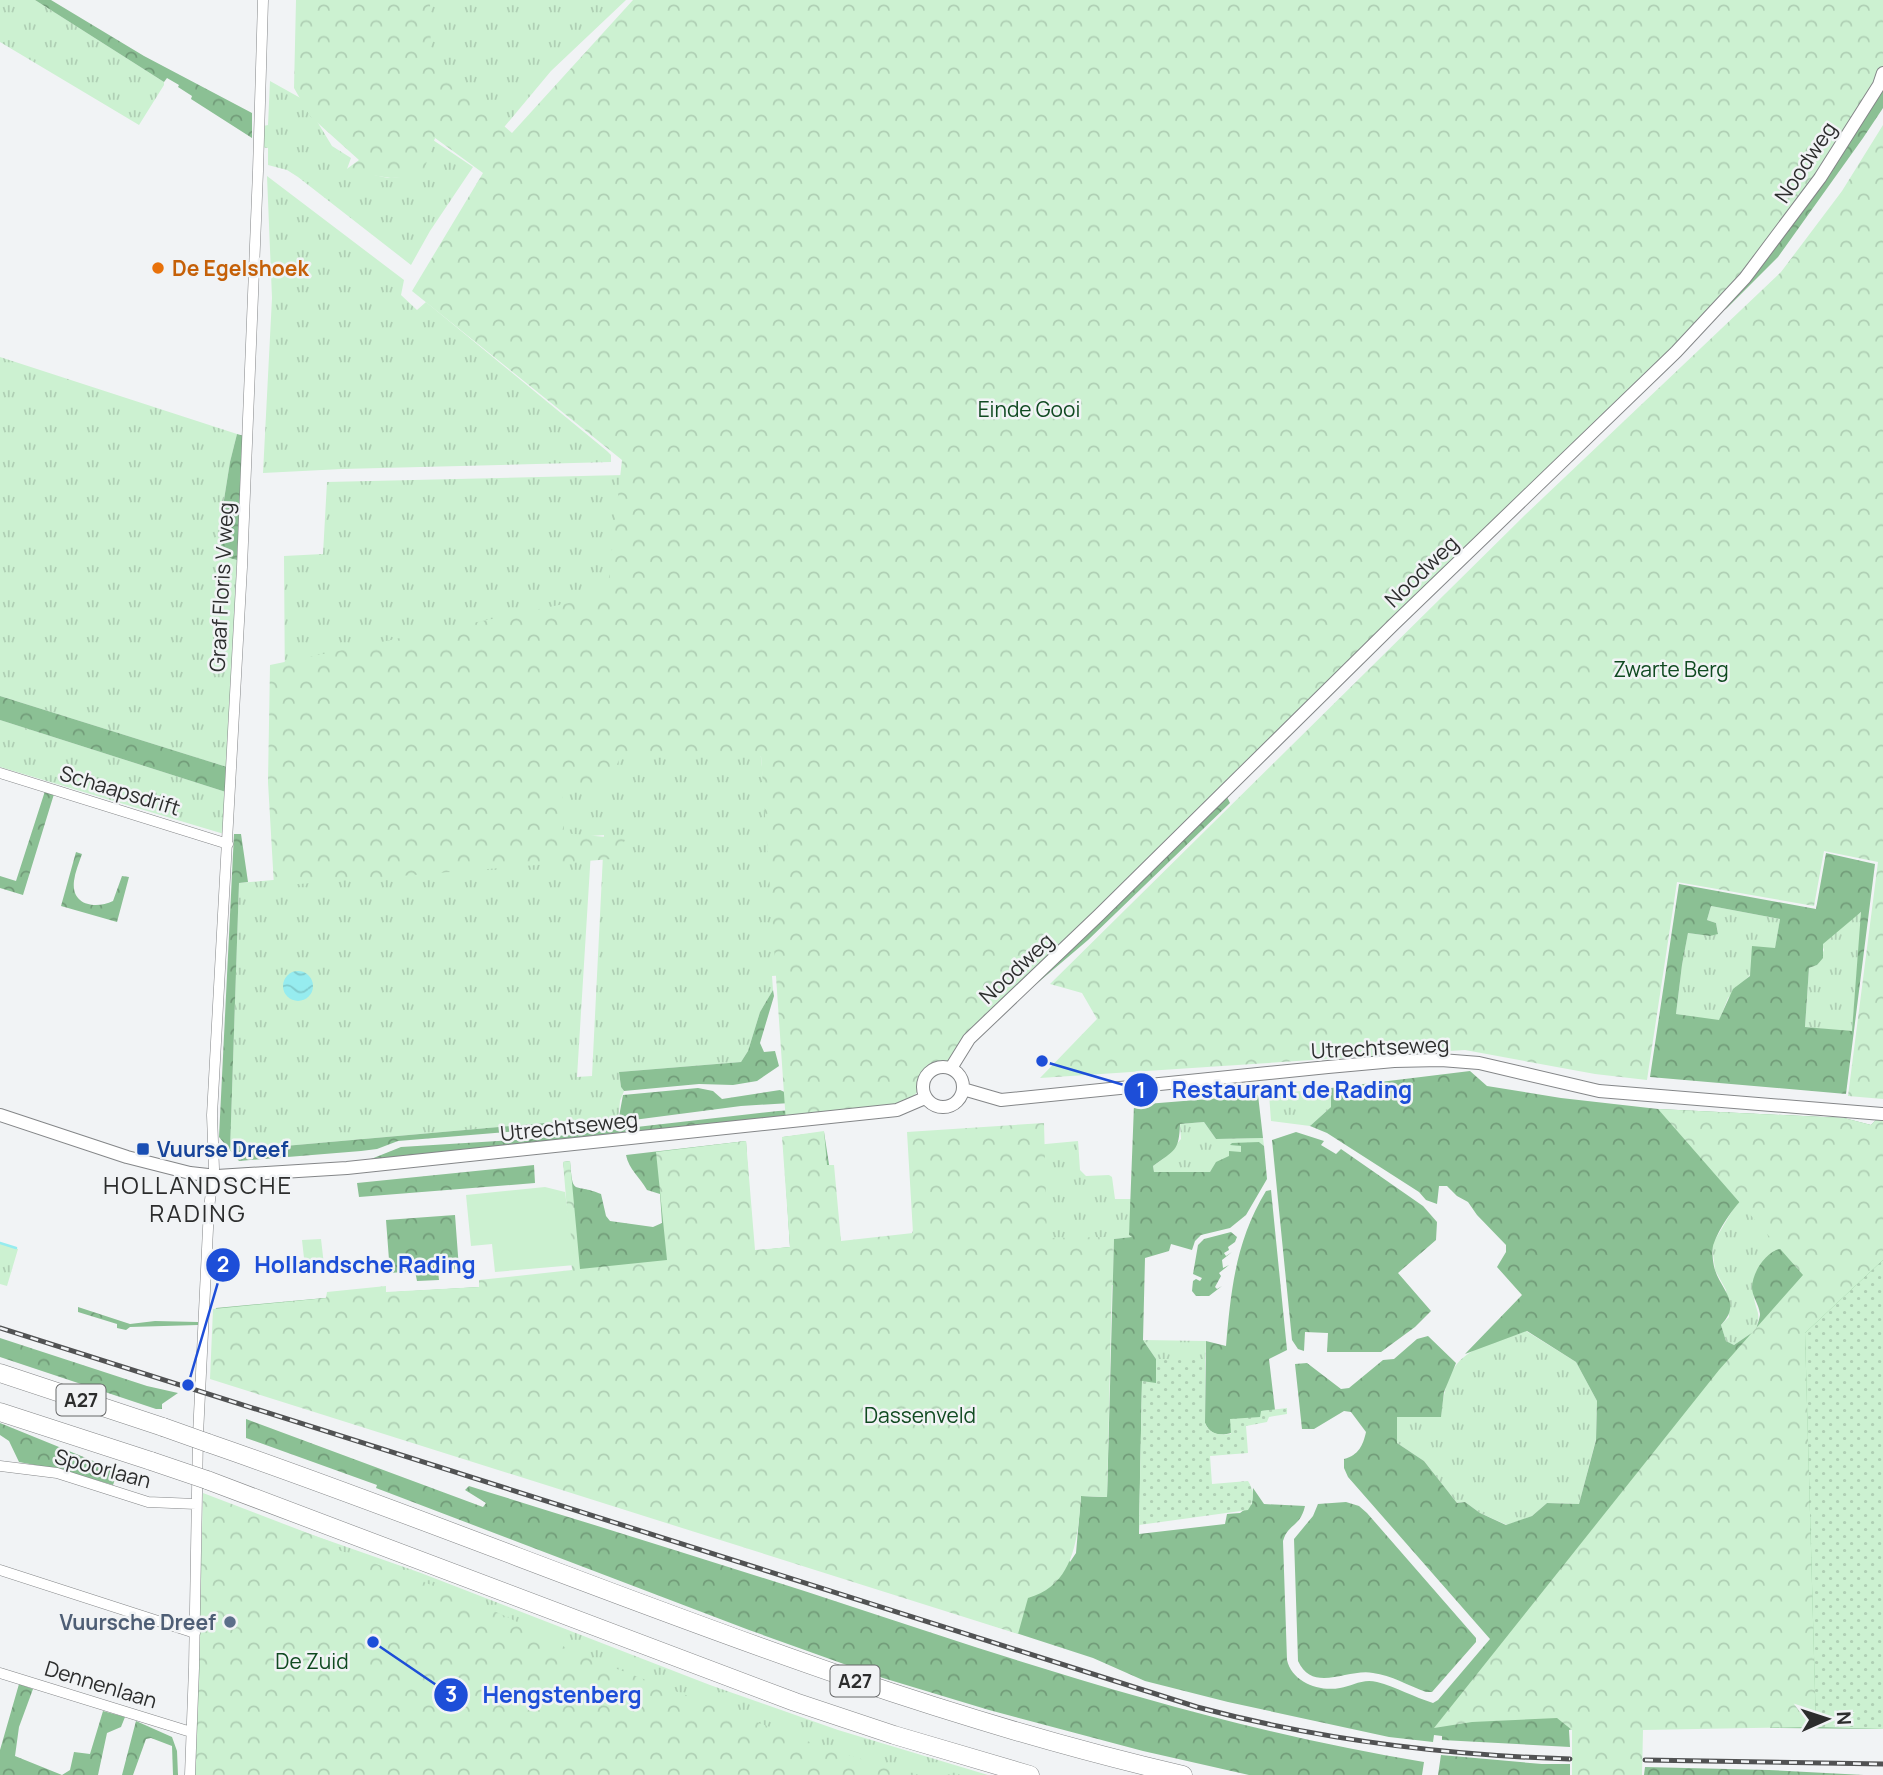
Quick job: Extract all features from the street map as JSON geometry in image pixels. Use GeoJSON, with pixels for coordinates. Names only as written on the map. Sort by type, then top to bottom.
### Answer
{"type":"FeatureCollection","features":[{"type":"Feature","properties":{"kind":"highway","name":"A27"},"geometry":{"type":"LineString","coordinates":[[0,1373],[244,1455],[809,1666],[996,1727],[1183,1775]]}},
{"type":"Feature","properties":{"kind":"highway","name":"A27"},"geometry":{"type":"LineString","coordinates":[[0,1412],[232,1488],[795,1702],[894,1735],[1030,1775]]}},
{"type":"Feature","properties":{"kind":"main road","name":"Noodweg"},"geometry":{"type":"LineString","coordinates":[[951,1068],[969,1039],[1109,906],[1393,625],[1676,352],[1745,278],[1820,178],[1883,74]]}},
{"type":"Feature","properties":{"kind":"main road","name":"Utrechtseweg"},"geometry":{"type":"LineString","coordinates":[[963,1089],[1001,1100],[1328,1067],[1441,1060],[1479,1063],[1599,1091],[1882,1114]]}},
{"type":"Feature","properties":{"kind":"main road"},"geometry":{"type":"LineString","coordinates":[[938,1067],[951,1068],[961,1077],[963,1089],[955,1103],[939,1107],[925,1098],[922,1085],[927,1073],[938,1067]]}},
{"type":"Feature","properties":{"kind":"main road","name":"Utrechtseweg"},"geometry":{"type":"LineString","coordinates":[[0,1115],[127,1157],[214,1176],[347,1168],[734,1129],[897,1110],[925,1098]]}},
{"type":"Feature","properties":{"kind":"street","name":"Graaf Floris V weg"},"geometry":{"type":"LineString","coordinates":[[214,1176],[212,1115],[247,448],[263,0]]}},
{"type":"Feature","properties":{"kind":"street","name":"Schaapsdrift"},"geometry":{"type":"LineString","coordinates":[[0,773],[228,844]]}},
{"type":"Feature","properties":{"kind":"street"},"geometry":{"type":"LineString","coordinates":[[190,1775],[196,1504],[209,1220],[214,1176]]}},
{"type":"Feature","properties":{"kind":"street","name":"Spoorlaan"},"geometry":{"type":"LineString","coordinates":[[0,1466],[57,1473],[148,1502],[196,1504]]}},
{"type":"Feature","properties":{"kind":"street"},"geometry":{"type":"LineString","coordinates":[[0,1570],[195,1633]]}},
{"type":"Feature","properties":{"kind":"street","name":"Dennenlaan"},"geometry":{"type":"LineString","coordinates":[[0,1673],[191,1732]]}},
{"type":"Feature","properties":{"kind":"green space"},"geometry":{"type":"Polygon","coordinates":[[[0,0],[35,0],[164,82],[139,125],[0,42],[0,0]]]}},
{"type":"Feature","properties":{"kind":"green space"},"geometry":{"type":"Polygon","coordinates":[[[35,0],[51,0],[144,56],[252,113],[252,138],[191,99],[192,96],[178,87],[179,85],[167,78],[164,82],[35,0]]]}},
{"type":"Feature","properties":{"kind":"green space","name":"Einde Gooi"},"geometry":{"type":"Polygon","coordinates":[[[296,0],[430,0],[431,62],[512,133],[633,0],[1883,0],[1883,74],[1745,278],[893,1116],[786,1123],[761,756],[622,754],[608,783],[562,786],[564,833],[626,839],[612,859],[274,886],[268,782],[270,665],[607,595],[622,460],[412,291],[483,173],[435,138],[422,176],[391,178],[344,171],[359,160],[310,116],[294,88],[296,0]]]}},
{"type":"Feature","properties":{"kind":"green space"},"geometry":{"type":"Polygon","coordinates":[[[422,0],[626,0],[551,71],[500,132],[418,69],[422,0]]]}},
{"type":"Feature","properties":{"kind":"green space"},"geometry":{"type":"Polygon","coordinates":[[[1883,74],[1883,108],[1863,138],[1778,257],[1725,310],[1883,74]]]}},
{"type":"Feature","properties":{"kind":"green space"},"geometry":{"type":"Polygon","coordinates":[[[270,81],[304,100],[332,146],[351,158],[347,169],[388,178],[400,177],[433,140],[473,167],[430,231],[411,265],[298,177],[287,170],[268,165],[268,148],[261,147],[263,126],[268,125],[270,81]]]}},
{"type":"Feature","properties":{"kind":"green space","name":"Zwarte Berg"},"geometry":{"type":"Polygon","coordinates":[[[1883,125],[1883,1099],[1848,1096],[1878,862],[1824,851],[1814,906],[1677,882],[1647,1080],[1595,1074],[1465,1050],[1040,1078],[1097,1019],[1082,993],[1050,984],[1525,515],[1781,272],[1842,191],[1883,125]]]}},
{"type":"Feature","properties":{"kind":"green space"},"geometry":{"type":"Polygon","coordinates":[[[267,176],[404,280],[401,295],[417,310],[426,302],[607,451],[611,455],[611,462],[263,473],[272,298],[267,176]]]}},
{"type":"Feature","properties":{"kind":"green space"},"geometry":{"type":"Polygon","coordinates":[[[0,357],[237,434],[223,506],[221,549],[222,556],[237,560],[227,767],[0,696],[0,357]]]}},
{"type":"Feature","properties":{"kind":"green space"},"geometry":{"type":"Polygon","coordinates":[[[237,434],[244,436],[237,560],[222,556],[221,549],[223,506],[237,434]]]}},
{"type":"Feature","properties":{"kind":"green space"},"geometry":{"type":"Polygon","coordinates":[[[624,475],[609,617],[285,698],[284,556],[323,554],[327,482],[624,475]]]}},
{"type":"Feature","properties":{"kind":"green space"},"geometry":{"type":"Polygon","coordinates":[[[0,696],[227,767],[229,793],[0,720],[0,696]]]}},
{"type":"Feature","properties":{"kind":"green space"},"geometry":{"type":"Polygon","coordinates":[[[0,720],[229,793],[224,834],[0,767],[0,720]]]}},
{"type":"Feature","properties":{"kind":"green space"},"geometry":{"type":"Polygon","coordinates":[[[760,749],[785,975],[772,976],[773,990],[760,1012],[748,1051],[741,1062],[619,1072],[624,1091],[618,1122],[556,1128],[555,1122],[230,1151],[239,883],[591,851],[577,1077],[592,1076],[604,835],[550,839],[546,779],[595,755],[760,749]]]}},
{"type":"Feature","properties":{"kind":"green space"},"geometry":{"type":"Polygon","coordinates":[[[45,791],[54,794],[23,895],[0,888],[0,876],[16,881],[45,791]]]}},
{"type":"Feature","properties":{"kind":"green space"},"geometry":{"type":"Polygon","coordinates":[[[1227,797],[1230,803],[1088,940],[1008,1008],[1227,797]]]}},
{"type":"Feature","properties":{"kind":"green space"},"geometry":{"type":"Polygon","coordinates":[[[234,834],[241,834],[248,882],[239,883],[230,1150],[219,1137],[234,834]]]}},
{"type":"Feature","properties":{"kind":"green space"},"geometry":{"type":"Polygon","coordinates":[[[76,852],[82,854],[75,874],[74,889],[76,896],[86,903],[99,905],[113,901],[122,876],[129,877],[117,922],[61,906],[76,852]]]}},
{"type":"Feature","properties":{"kind":"green space"},"geometry":{"type":"Polygon","coordinates":[[[1826,853],[1875,864],[1846,1094],[1650,1077],[1679,884],[1816,909],[1826,853]],[[1711,906],[1707,920],[1716,923],[1718,934],[1710,936],[1688,933],[1676,1014],[1719,1020],[1733,989],[1750,976],[1752,946],[1775,948],[1780,919],[1711,906]],[[1861,912],[1823,944],[1823,958],[1817,965],[1809,968],[1805,1027],[1852,1031],[1861,912]]]}},
{"type":"Feature","properties":{"kind":"green space"},"geometry":{"type":"Polygon","coordinates":[[[1711,906],[1780,919],[1775,949],[1728,998],[1719,1021],[1676,1014],[1688,933],[1710,936],[1718,933],[1716,923],[1707,920],[1711,906]]]}},
{"type":"Feature","properties":{"kind":"green space"},"geometry":{"type":"Polygon","coordinates":[[[1862,912],[1852,1032],[1805,1027],[1809,968],[1817,965],[1824,950],[1822,944],[1862,912]]]}},
{"type":"Feature","properties":{"kind":"green space"},"geometry":{"type":"Polygon","coordinates":[[[773,990],[774,996],[760,1043],[764,1052],[775,1051],[779,1066],[757,1081],[733,1085],[699,1084],[624,1091],[621,1087],[619,1072],[741,1062],[748,1051],[760,1012],[773,990]]]}},
{"type":"Feature","properties":{"kind":"green space"},"geometry":{"type":"Polygon","coordinates":[[[1470,1071],[1487,1086],[1658,1109],[1844,1118],[1871,1125],[1883,1113],[1883,1136],[1749,1193],[1724,1223],[1712,1253],[1715,1270],[1730,1303],[1730,1310],[1721,1325],[1726,1341],[1734,1345],[1756,1330],[1760,1314],[1752,1287],[1758,1267],[1763,1261],[1773,1252],[1786,1248],[1883,1189],[1883,1729],[1770,1728],[1774,1688],[1582,1735],[1551,1705],[1572,1729],[1569,1730],[1570,1747],[1442,1740],[1442,1736],[1434,1735],[1433,1742],[1389,1737],[1228,1702],[1145,1681],[1093,1658],[371,1423],[214,1317],[216,1308],[480,1287],[479,1281],[572,1271],[574,1235],[563,1162],[570,1161],[574,1185],[601,1194],[606,1216],[610,1221],[653,1227],[662,1223],[660,1194],[647,1190],[626,1155],[746,1141],[752,1251],[790,1247],[783,1137],[824,1132],[841,1242],[912,1235],[915,1222],[1070,1562],[1076,1553],[1081,1496],[1107,1497],[1114,1239],[1132,1237],[1129,1235],[1134,1105],[1258,1095],[1263,1138],[1216,1139],[1204,1122],[1180,1124],[1177,1145],[1153,1166],[1154,1172],[1210,1172],[1216,1162],[1229,1156],[1229,1151],[1241,1152],[1241,1146],[1230,1145],[1232,1143],[1259,1142],[1264,1146],[1267,1179],[1246,1215],[1230,1228],[1201,1235],[1192,1250],[1171,1244],[1169,1251],[1145,1258],[1143,1340],[1156,1359],[1156,1384],[1142,1382],[1139,1534],[1225,1524],[1227,1514],[1240,1513],[1252,1504],[1253,1488],[1264,1504],[1305,1506],[1300,1518],[1283,1541],[1287,1660],[1290,1668],[1300,1680],[1315,1687],[1332,1689],[1372,1681],[1433,1703],[1490,1639],[1348,1477],[1344,1459],[1359,1449],[1366,1432],[1351,1412],[1344,1411],[1314,1429],[1302,1429],[1295,1364],[1307,1363],[1341,1389],[1349,1388],[1383,1360],[1394,1359],[1417,1339],[1428,1336],[1456,1363],[1444,1392],[1441,1417],[1397,1417],[1397,1443],[1424,1461],[1457,1503],[1465,1502],[1480,1513],[1506,1525],[1532,1516],[1547,1503],[1579,1504],[1596,1440],[1597,1401],[1576,1362],[1527,1331],[1465,1354],[1522,1295],[1497,1267],[1506,1252],[1506,1245],[1468,1202],[1447,1186],[1439,1186],[1437,1204],[1426,1200],[1419,1192],[1327,1133],[1310,1126],[1331,1107],[1331,1088],[1470,1071]]]}},
{"type":"Feature","properties":{"kind":"green space"},"geometry":{"type":"Polygon","coordinates":[[[698,1088],[713,1091],[722,1099],[780,1090],[807,1102],[741,1106],[618,1122],[623,1095],[698,1088]]]}},
{"type":"Feature","properties":{"kind":"green space"},"geometry":{"type":"Polygon","coordinates":[[[1331,1088],[1331,1107],[1310,1126],[1271,1121],[1269,1094],[1331,1088]]]}},
{"type":"Feature","properties":{"kind":"green space"},"geometry":{"type":"Polygon","coordinates":[[[814,1109],[798,1114],[582,1139],[371,1159],[401,1147],[531,1139],[814,1109]]]}},
{"type":"Feature","properties":{"kind":"green space"},"geometry":{"type":"Polygon","coordinates":[[[1658,1109],[1844,1118],[1871,1125],[1883,1113],[1883,1260],[1805,1333],[1816,1727],[1643,1730],[1642,1775],[1572,1775],[1572,1730],[1557,1718],[1472,1722],[1434,1728],[1719,1370],[1803,1275],[1658,1109]]]}},
{"type":"Feature","properties":{"kind":"green space"},"geometry":{"type":"Polygon","coordinates":[[[556,1122],[556,1128],[398,1141],[377,1149],[361,1151],[239,1161],[231,1151],[556,1122]]]}},
{"type":"Feature","properties":{"kind":"green space"},"geometry":{"type":"Polygon","coordinates":[[[1204,1122],[1216,1139],[1263,1138],[1264,1146],[1259,1142],[1242,1146],[1241,1152],[1223,1161],[1210,1172],[1154,1172],[1153,1166],[1181,1139],[1180,1124],[1204,1122]]]}},
{"type":"Feature","properties":{"kind":"green space","name":"Dassenveld"},"geometry":{"type":"Polygon","coordinates":[[[1044,1123],[1047,1238],[1113,1237],[1107,1497],[1081,1496],[1075,1542],[1065,1571],[1044,1592],[1028,1598],[1018,1634],[210,1379],[213,1309],[326,1298],[327,1292],[386,1286],[386,1292],[479,1287],[479,1280],[572,1270],[563,1162],[570,1161],[580,1269],[667,1260],[656,1152],[746,1141],[755,1250],[790,1247],[782,1137],[824,1131],[827,1165],[834,1165],[841,1241],[913,1233],[907,1132],[1044,1123]]]}},
{"type":"Feature","properties":{"kind":"green space"},"geometry":{"type":"Polygon","coordinates":[[[1296,1132],[1324,1141],[1321,1145],[1336,1154],[1341,1149],[1423,1206],[1437,1222],[1436,1240],[1398,1273],[1431,1311],[1415,1327],[1381,1352],[1327,1352],[1328,1333],[1305,1332],[1304,1351],[1298,1349],[1292,1340],[1272,1140],[1296,1132]]]}},
{"type":"Feature","properties":{"kind":"green space"},"geometry":{"type":"Polygon","coordinates":[[[1078,1141],[1080,1170],[1086,1176],[1109,1175],[1112,1177],[1115,1199],[1132,1199],[1129,1235],[1133,1237],[1114,1239],[1113,1285],[898,1296],[926,1209],[924,1155],[1078,1141]]]}},
{"type":"Feature","properties":{"kind":"green space"},"geometry":{"type":"Polygon","coordinates":[[[534,1165],[535,1183],[359,1197],[357,1183],[534,1165]]]}},
{"type":"Feature","properties":{"kind":"green space"},"geometry":{"type":"Polygon","coordinates":[[[545,1187],[565,1192],[575,1265],[495,1272],[492,1244],[471,1246],[466,1195],[545,1187]]]}},
{"type":"Feature","properties":{"kind":"green space"},"geometry":{"type":"Polygon","coordinates":[[[1271,1190],[1287,1350],[1269,1359],[1275,1410],[1261,1411],[1261,1417],[1232,1433],[1216,1434],[1205,1423],[1206,1341],[1226,1346],[1233,1285],[1241,1247],[1256,1209],[1266,1191],[1271,1190]]]}},
{"type":"Feature","properties":{"kind":"green space"},"geometry":{"type":"Polygon","coordinates":[[[1738,1201],[1796,1238],[1766,1263],[1755,1279],[1753,1288],[1758,1316],[1756,1330],[1734,1345],[1726,1341],[1721,1325],[1729,1317],[1726,1290],[1715,1270],[1712,1245],[1738,1201]]]}},
{"type":"Feature","properties":{"kind":"green space"},"geometry":{"type":"Polygon","coordinates":[[[455,1215],[459,1269],[438,1271],[439,1280],[417,1281],[415,1271],[390,1273],[386,1220],[455,1215]]]}},
{"type":"Feature","properties":{"kind":"green space"},"geometry":{"type":"Polygon","coordinates":[[[1231,1232],[1237,1237],[1224,1253],[1226,1256],[1232,1252],[1222,1260],[1223,1268],[1229,1265],[1219,1273],[1221,1276],[1215,1287],[1217,1289],[1222,1286],[1209,1296],[1196,1296],[1192,1291],[1193,1281],[1200,1281],[1202,1278],[1193,1274],[1198,1245],[1204,1239],[1231,1232]]]}},
{"type":"Feature","properties":{"kind":"green space"},"geometry":{"type":"Polygon","coordinates":[[[321,1239],[324,1265],[305,1267],[302,1240],[321,1239]]]}},
{"type":"Feature","properties":{"kind":"green space"},"geometry":{"type":"Polygon","coordinates":[[[0,1243],[18,1249],[7,1286],[0,1284],[0,1243]]]}},
{"type":"Feature","properties":{"kind":"green space"},"geometry":{"type":"Polygon","coordinates":[[[1883,1260],[1883,1729],[1816,1727],[1805,1333],[1883,1260]]]}},
{"type":"Feature","properties":{"kind":"green space"},"geometry":{"type":"Polygon","coordinates":[[[78,1307],[130,1324],[155,1321],[198,1322],[198,1325],[130,1327],[126,1330],[117,1328],[117,1324],[78,1312],[78,1307]]]}},
{"type":"Feature","properties":{"kind":"green space"},"geometry":{"type":"Polygon","coordinates":[[[1526,1331],[1576,1362],[1597,1401],[1596,1439],[1579,1504],[1547,1503],[1532,1516],[1507,1525],[1480,1513],[1465,1502],[1457,1503],[1424,1461],[1397,1443],[1397,1417],[1441,1417],[1444,1395],[1456,1365],[1476,1350],[1526,1331]]]}},
{"type":"Feature","properties":{"kind":"green space"},"geometry":{"type":"Polygon","coordinates":[[[0,1338],[147,1386],[178,1393],[162,1404],[162,1409],[156,1409],[0,1357],[0,1338]]]}},
{"type":"Feature","properties":{"kind":"green space"},"geometry":{"type":"Polygon","coordinates":[[[1143,1340],[1206,1341],[1205,1359],[1156,1359],[1143,1340]]]}},
{"type":"Feature","properties":{"kind":"green space"},"geometry":{"type":"Polygon","coordinates":[[[1156,1359],[1205,1359],[1205,1423],[1216,1433],[1231,1434],[1230,1419],[1260,1417],[1261,1411],[1287,1408],[1287,1414],[1269,1417],[1267,1422],[1246,1426],[1248,1453],[1210,1456],[1212,1484],[1248,1481],[1253,1496],[1248,1510],[1139,1525],[1142,1381],[1156,1383],[1156,1359]]]}},
{"type":"Feature","properties":{"kind":"green space"},"geometry":{"type":"Polygon","coordinates":[[[246,1419],[483,1507],[486,1503],[465,1490],[469,1486],[1136,1696],[1279,1733],[1424,1762],[1422,1775],[1249,1775],[1143,1751],[989,1710],[883,1678],[749,1630],[376,1488],[377,1485],[246,1438],[246,1419]]]}},
{"type":"Feature","properties":{"kind":"green space"},"geometry":{"type":"Polygon","coordinates":[[[0,1423],[118,1471],[113,1485],[61,1470],[19,1462],[9,1441],[0,1435],[0,1423]]]}},
{"type":"Feature","properties":{"kind":"green space","name":"De Zuid"},"geometry":{"type":"Polygon","coordinates":[[[203,1493],[331,1542],[333,1548],[487,1608],[575,1653],[823,1747],[912,1775],[195,1775],[203,1493]]]}},
{"type":"Feature","properties":{"kind":"green space"},"geometry":{"type":"Polygon","coordinates":[[[207,1498],[421,1573],[710,1685],[838,1730],[988,1775],[692,1775],[207,1498]]]}},
{"type":"Feature","properties":{"kind":"green space"},"geometry":{"type":"Polygon","coordinates":[[[1346,1502],[1359,1506],[1367,1513],[1476,1638],[1476,1642],[1432,1692],[1373,1673],[1363,1672],[1332,1678],[1313,1676],[1305,1671],[1298,1661],[1294,1539],[1313,1516],[1318,1504],[1346,1502]]]}},
{"type":"Feature","properties":{"kind":"green space"},"geometry":{"type":"Polygon","coordinates":[[[19,1684],[33,1689],[19,1727],[15,1756],[62,1775],[0,1775],[0,1750],[19,1684]]]}},
{"type":"Feature","properties":{"kind":"green space"},"geometry":{"type":"Polygon","coordinates":[[[103,1711],[125,1717],[121,1727],[107,1733],[98,1775],[62,1775],[70,1770],[74,1752],[90,1754],[103,1711]]]}},
{"type":"Feature","properties":{"kind":"green space"},"geometry":{"type":"Polygon","coordinates":[[[136,1721],[172,1737],[177,1751],[178,1775],[173,1775],[172,1746],[151,1738],[146,1739],[133,1775],[122,1775],[136,1721]]]}},
{"type":"Feature","properties":{"kind":"green space"},"geometry":{"type":"Polygon","coordinates":[[[1572,1729],[1579,1737],[1572,1775],[1572,1729]]]}},
{"type":"Feature","properties":{"kind":"green space"},"geometry":{"type":"Polygon","coordinates":[[[1441,1755],[1570,1764],[1570,1775],[1438,1775],[1441,1755]]]}},
{"type":"Feature","properties":{"kind":"green space"},"geometry":{"type":"Polygon","coordinates":[[[1645,1767],[1769,1770],[1864,1775],[1644,1775],[1645,1767]]]}},
{"type":"Feature","properties":{"kind":"water"},"geometry":{"type":"Polygon","coordinates":[[[298,971],[309,975],[313,986],[309,997],[298,1001],[287,997],[283,986],[287,975],[298,971]]]}},
{"type":"Feature","properties":{"kind":"waterway"},"geometry":{"type":"LineString","coordinates":[[0,1243],[16,1248]]}},
{"type":"Feature","properties":{"kind":"railway"},"geometry":{"type":"LineString","coordinates":[[0,1328],[1197,1707],[1243,1719],[1382,1744],[1475,1754],[1570,1759]]}},
{"type":"Feature","properties":{"kind":"railway"},"geometry":{"type":"LineString","coordinates":[[1645,1760],[1883,1764]]}},
{"type":"Feature","properties":{"kind":"place","name":"De Egelshoek"},"geometry":{"type":"Point","coordinates":[158,268]}},
{"type":"Feature","properties":{"kind":"place","name":"Restaurant de Rading"},"geometry":{"type":"Point","coordinates":[1042,1061]}},
{"type":"Feature","properties":{"kind":"place","name":"Vuurse Dreef"},"geometry":{"type":"Point","coordinates":[143,1149]}},
{"type":"Feature","properties":{"kind":"place","name":"Hollandsche Rading"},"geometry":{"type":"Point","coordinates":[188,1385]}},
{"type":"Feature","properties":{"kind":"place","name":"Vuursche Dreef"},"geometry":{"type":"Point","coordinates":[230,1622]}},
{"type":"Feature","properties":{"kind":"place","name":"Hengstenberg"},"geometry":{"type":"Point","coordinates":[373,1642]}},
{"type":"Feature","properties":{"kind":"district","name":"HOLLANDSCHE RADING"},"geometry":{"type":"Point","coordinates":[198,1198]}}]}
